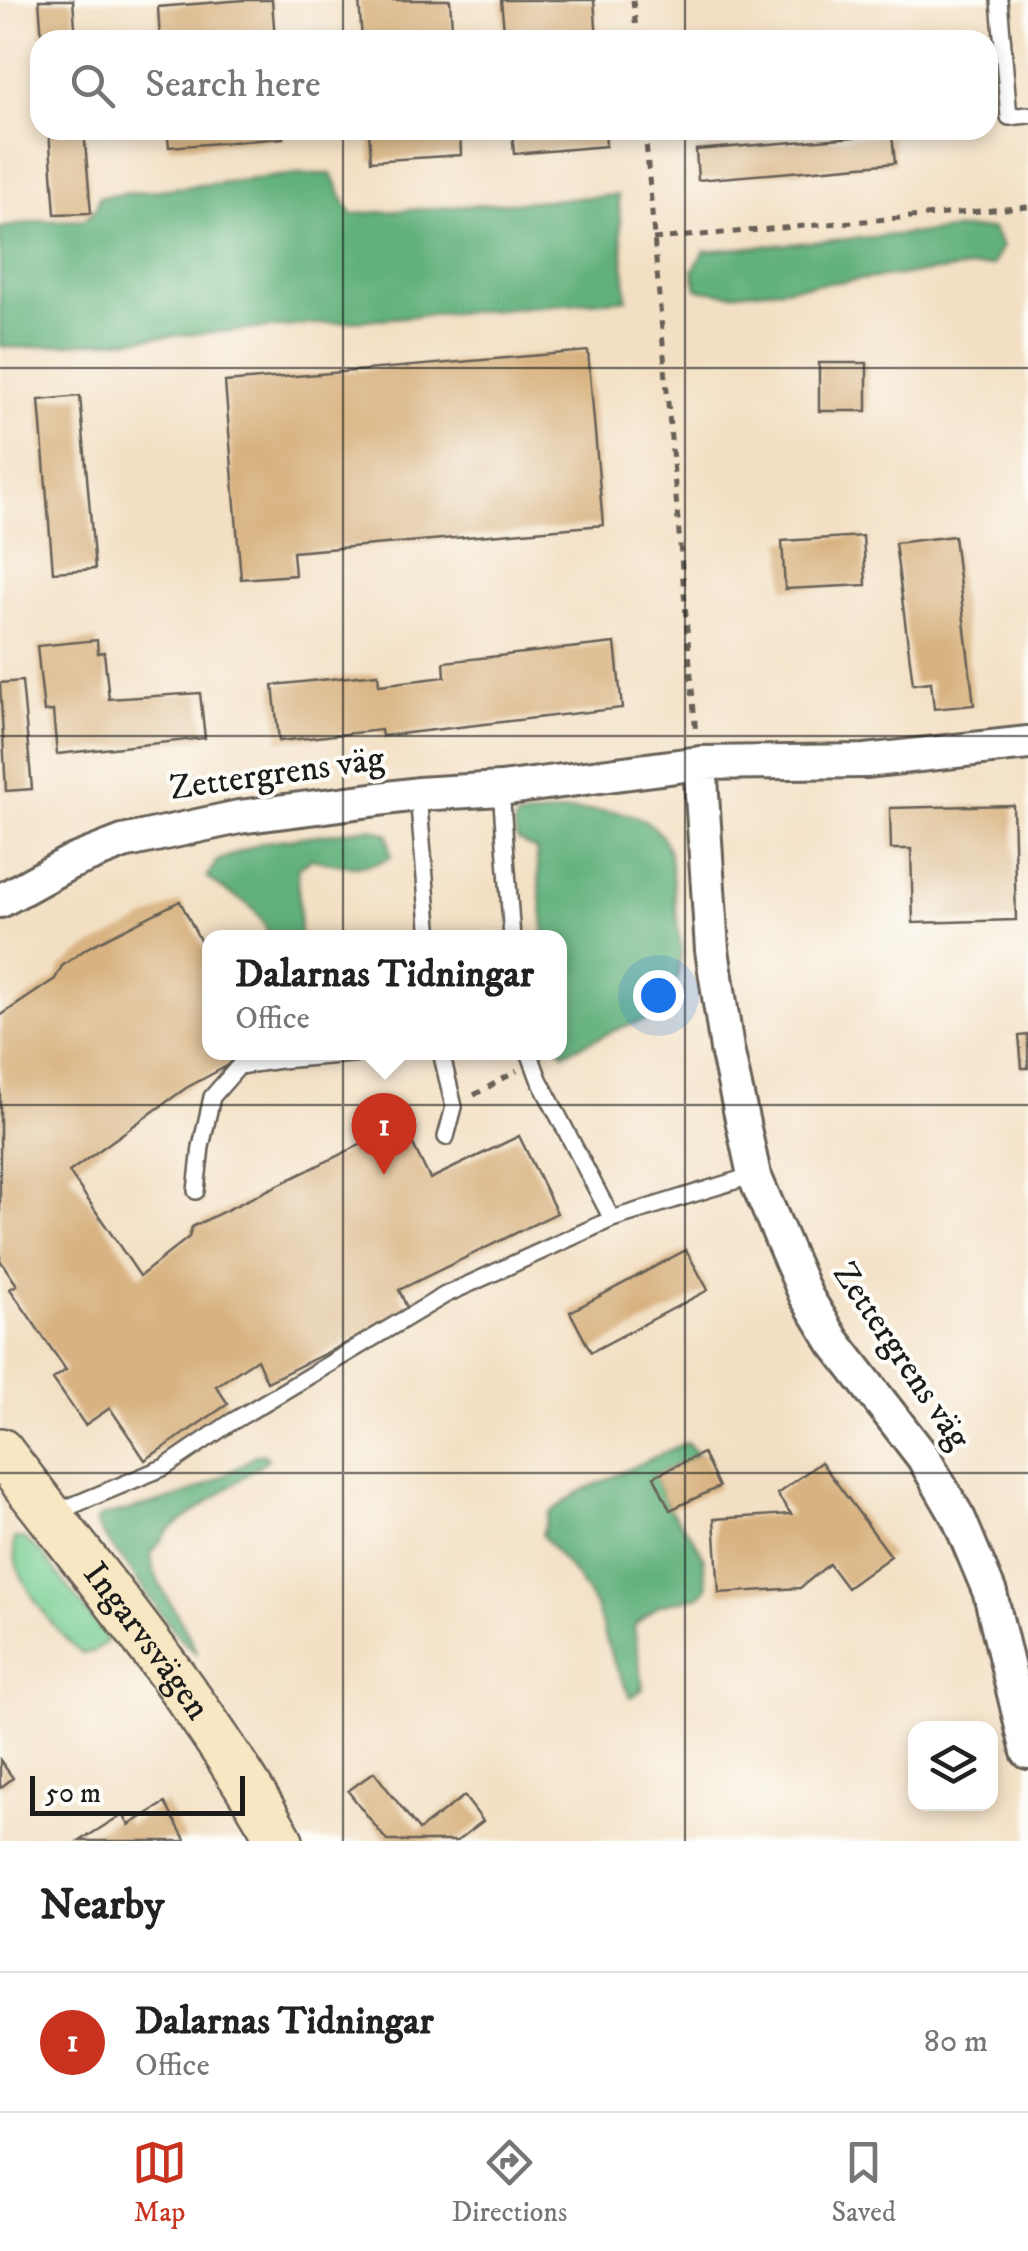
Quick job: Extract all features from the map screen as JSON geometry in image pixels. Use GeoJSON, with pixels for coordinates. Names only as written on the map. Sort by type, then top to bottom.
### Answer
{"type":"FeatureCollection","features":[{"type":"Feature","properties":{"kind":"street","name":"Zettergrens väg"},"geometry":{"type":"LineString","coordinates":[[0,901],[68,863],[123,842],[239,816],[700,763],[865,761],[1028,744]]}},
{"type":"Feature","properties":{"kind":"street","name":"Zettergrens väg"},"geometry":{"type":"LineString","coordinates":[[700,763],[712,950],[726,1049],[754,1176],[806,1296],[834,1342],[923,1456],[958,1518],[990,1593],[1028,1752]]}},
{"type":"Feature","properties":{"kind":"street","name":"Ingarvsvägen"},"geometry":{"type":"LineString","coordinates":[[0,1451],[169,1675],[280,1841]]}},
{"type":"Feature","properties":{"kind":"lane"},"geometry":{"type":"LineString","coordinates":[[999,0],[1009,116],[1028,115]]}},
{"type":"Feature","properties":{"kind":"lane"},"geometry":{"type":"LineString","coordinates":[[500,789],[511,930]]}},
{"type":"Feature","properties":{"kind":"lane"},"geometry":{"type":"LineString","coordinates":[[418,794],[429,930]]}},
{"type":"Feature","properties":{"kind":"lane"},"geometry":{"type":"LineString","coordinates":[[196,1191],[200,1147],[212,1097],[239,1066],[263,1060]]}},
{"type":"Feature","properties":{"kind":"lane"},"geometry":{"type":"LineString","coordinates":[[444,1060],[454,1107],[446,1137]]}},
{"type":"Feature","properties":{"kind":"lane"},"geometry":{"type":"LineString","coordinates":[[532,1060],[538,1080],[612,1219]]}},
{"type":"Feature","properties":{"kind":"lane"},"geometry":{"type":"LineString","coordinates":[[49,1515],[165,1467],[445,1294],[612,1219],[754,1176]]}},
{"type":"Feature","properties":{"kind":"path"},"geometry":{"type":"LineString","coordinates":[[633,0],[636,30]]}},
{"type":"Feature","properties":{"kind":"path"},"geometry":{"type":"LineString","coordinates":[[645,140],[692,713],[700,763]]}},
{"type":"Feature","properties":{"kind":"path"},"geometry":{"type":"LineString","coordinates":[[653,238],[1028,207]]}},
{"type":"Feature","properties":{"kind":"path"},"geometry":{"type":"LineString","coordinates":[[454,1107],[526,1060]]}},
{"type":"Feature","properties":{"kind":"green space"},"geometry":{"type":"Polygon","coordinates":[[[297,174],[331,174],[352,214],[618,195],[627,299],[21,348],[0,346],[0,228],[41,221],[84,220],[96,208],[99,197],[297,174]]]}},
{"type":"Feature","properties":{"kind":"green space"},"geometry":{"type":"Polygon","coordinates":[[[993,229],[1002,247],[993,265],[729,294],[697,289],[693,271],[704,251],[993,229]]]}},
{"type":"Feature","properties":{"kind":"green space"},"geometry":{"type":"Polygon","coordinates":[[[570,811],[617,812],[644,820],[655,828],[670,856],[681,952],[673,1012],[620,1028],[567,1052],[567,930],[544,930],[536,850],[517,840],[517,818],[570,811]]]}},
{"type":"Feature","properties":{"kind":"green space"},"geometry":{"type":"Polygon","coordinates":[[[370,828],[388,834],[391,857],[362,866],[311,859],[298,868],[300,930],[266,930],[257,913],[207,877],[217,861],[264,842],[370,828]]]}},
{"type":"Feature","properties":{"kind":"green space"},"geometry":{"type":"Polygon","coordinates":[[[687,1442],[698,1455],[654,1476],[670,1510],[703,1556],[707,1587],[700,1596],[659,1605],[634,1626],[643,1689],[631,1698],[613,1661],[596,1607],[542,1535],[549,1513],[577,1493],[687,1442]]]}},
{"type":"Feature","properties":{"kind":"green space"},"geometry":{"type":"Polygon","coordinates":[[[264,1454],[268,1459],[168,1531],[151,1554],[157,1579],[196,1653],[166,1621],[96,1523],[100,1517],[199,1489],[255,1455],[264,1454]]]}},
{"type":"Feature","properties":{"kind":"green space"},"geometry":{"type":"Polygon","coordinates":[[[24,1538],[42,1554],[104,1634],[107,1641],[93,1652],[82,1653],[71,1644],[36,1602],[14,1553],[14,1539],[24,1538]]]}},
{"type":"Feature","properties":{"kind":"building"},"geometry":{"type":"Polygon","coordinates":[[[39,0],[73,0],[75,30],[41,30],[39,0]]]}},
{"type":"Feature","properties":{"kind":"building"},"geometry":{"type":"Polygon","coordinates":[[[272,0],[274,30],[159,30],[158,7],[272,0]]]}},
{"type":"Feature","properties":{"kind":"building"},"geometry":{"type":"Polygon","coordinates":[[[359,0],[450,0],[452,30],[361,30],[359,0]]]}},
{"type":"Feature","properties":{"kind":"building"},"geometry":{"type":"Polygon","coordinates":[[[501,0],[594,0],[596,30],[504,30],[501,0]]]}},
{"type":"Feature","properties":{"kind":"building"},"geometry":{"type":"Polygon","coordinates":[[[50,140],[85,140],[91,213],[55,214],[50,140]]]}},
{"type":"Feature","properties":{"kind":"building"},"geometry":{"type":"Polygon","coordinates":[[[168,140],[258,140],[169,147],[168,140]]]}},
{"type":"Feature","properties":{"kind":"building"},"geometry":{"type":"Polygon","coordinates":[[[370,140],[460,140],[461,155],[371,161],[370,140]]]}},
{"type":"Feature","properties":{"kind":"building"},"geometry":{"type":"Polygon","coordinates":[[[513,140],[606,140],[606,146],[514,154],[513,140]]]}},
{"type":"Feature","properties":{"kind":"building"},"geometry":{"type":"Polygon","coordinates":[[[818,140],[893,140],[895,163],[698,180],[696,150],[818,140]]]}},
{"type":"Feature","properties":{"kind":"building"},"geometry":{"type":"Polygon","coordinates":[[[588,351],[603,525],[293,552],[295,575],[241,579],[225,382],[588,351]]]}},
{"type":"Feature","properties":{"kind":"building"},"geometry":{"type":"Polygon","coordinates":[[[819,363],[867,363],[867,411],[819,411],[819,363]]]}},
{"type":"Feature","properties":{"kind":"building"},"geometry":{"type":"Polygon","coordinates":[[[80,396],[95,569],[53,572],[39,400],[80,396]]]}},
{"type":"Feature","properties":{"kind":"building"},"geometry":{"type":"Polygon","coordinates":[[[863,536],[866,585],[785,589],[782,541],[863,536]]]}},
{"type":"Feature","properties":{"kind":"building"},"geometry":{"type":"Polygon","coordinates":[[[954,536],[974,705],[934,709],[931,682],[913,684],[895,543],[954,536]]]}},
{"type":"Feature","properties":{"kind":"building"},"geometry":{"type":"Polygon","coordinates":[[[97,640],[98,653],[104,652],[109,699],[200,693],[205,738],[57,754],[53,711],[44,712],[37,646],[97,640]]]}},
{"type":"Feature","properties":{"kind":"building"},"geometry":{"type":"Polygon","coordinates":[[[615,643],[622,708],[382,736],[381,730],[279,741],[273,685],[378,674],[379,685],[445,677],[444,662],[615,643]]]}},
{"type":"Feature","properties":{"kind":"building"},"geometry":{"type":"Polygon","coordinates":[[[22,681],[32,789],[6,791],[0,683],[22,681]]]}},
{"type":"Feature","properties":{"kind":"building"},"geometry":{"type":"Polygon","coordinates":[[[1013,805],[1016,920],[913,923],[911,849],[891,849],[890,808],[1013,805]]]}},
{"type":"Feature","properties":{"kind":"building"},"geometry":{"type":"Polygon","coordinates":[[[180,901],[202,944],[202,1060],[238,1060],[186,1088],[69,1172],[140,1276],[189,1237],[192,1227],[403,1124],[430,1179],[519,1136],[557,1213],[399,1290],[409,1312],[267,1382],[257,1359],[216,1386],[228,1404],[145,1460],[110,1408],[85,1425],[53,1379],[66,1370],[10,1289],[17,1285],[0,1260],[0,1016],[55,979],[62,966],[87,948],[180,901]]]}},
{"type":"Feature","properties":{"kind":"building"},"geometry":{"type":"Polygon","coordinates":[[[1028,1035],[1028,1068],[1022,1068],[1019,1036],[1028,1035]]]}},
{"type":"Feature","properties":{"kind":"building"},"geometry":{"type":"Polygon","coordinates":[[[686,1250],[708,1290],[591,1352],[570,1312],[686,1250]]]}},
{"type":"Feature","properties":{"kind":"building"},"geometry":{"type":"Polygon","coordinates":[[[703,1453],[719,1487],[670,1510],[654,1476],[703,1453]]]}},
{"type":"Feature","properties":{"kind":"building"},"geometry":{"type":"Polygon","coordinates":[[[821,1462],[891,1556],[847,1588],[829,1564],[800,1588],[719,1593],[714,1519],[791,1514],[777,1494],[821,1462]]]}},
{"type":"Feature","properties":{"kind":"building"},"geometry":{"type":"Polygon","coordinates":[[[0,1760],[13,1778],[0,1788],[0,1760]]]}},
{"type":"Feature","properties":{"kind":"building"},"geometry":{"type":"Polygon","coordinates":[[[374,1772],[419,1830],[464,1796],[483,1821],[457,1841],[387,1841],[348,1791],[374,1772]]]}},
{"type":"Feature","properties":{"kind":"building"},"geometry":{"type":"Polygon","coordinates":[[[165,1803],[186,1841],[80,1841],[123,1814],[129,1825],[165,1803]]]}},
{"type":"Feature","properties":{"kind":"place","name":"Dalarnas Tidningar"},"geometry":{"type":"Point","coordinates":[384,1175]}}]}
